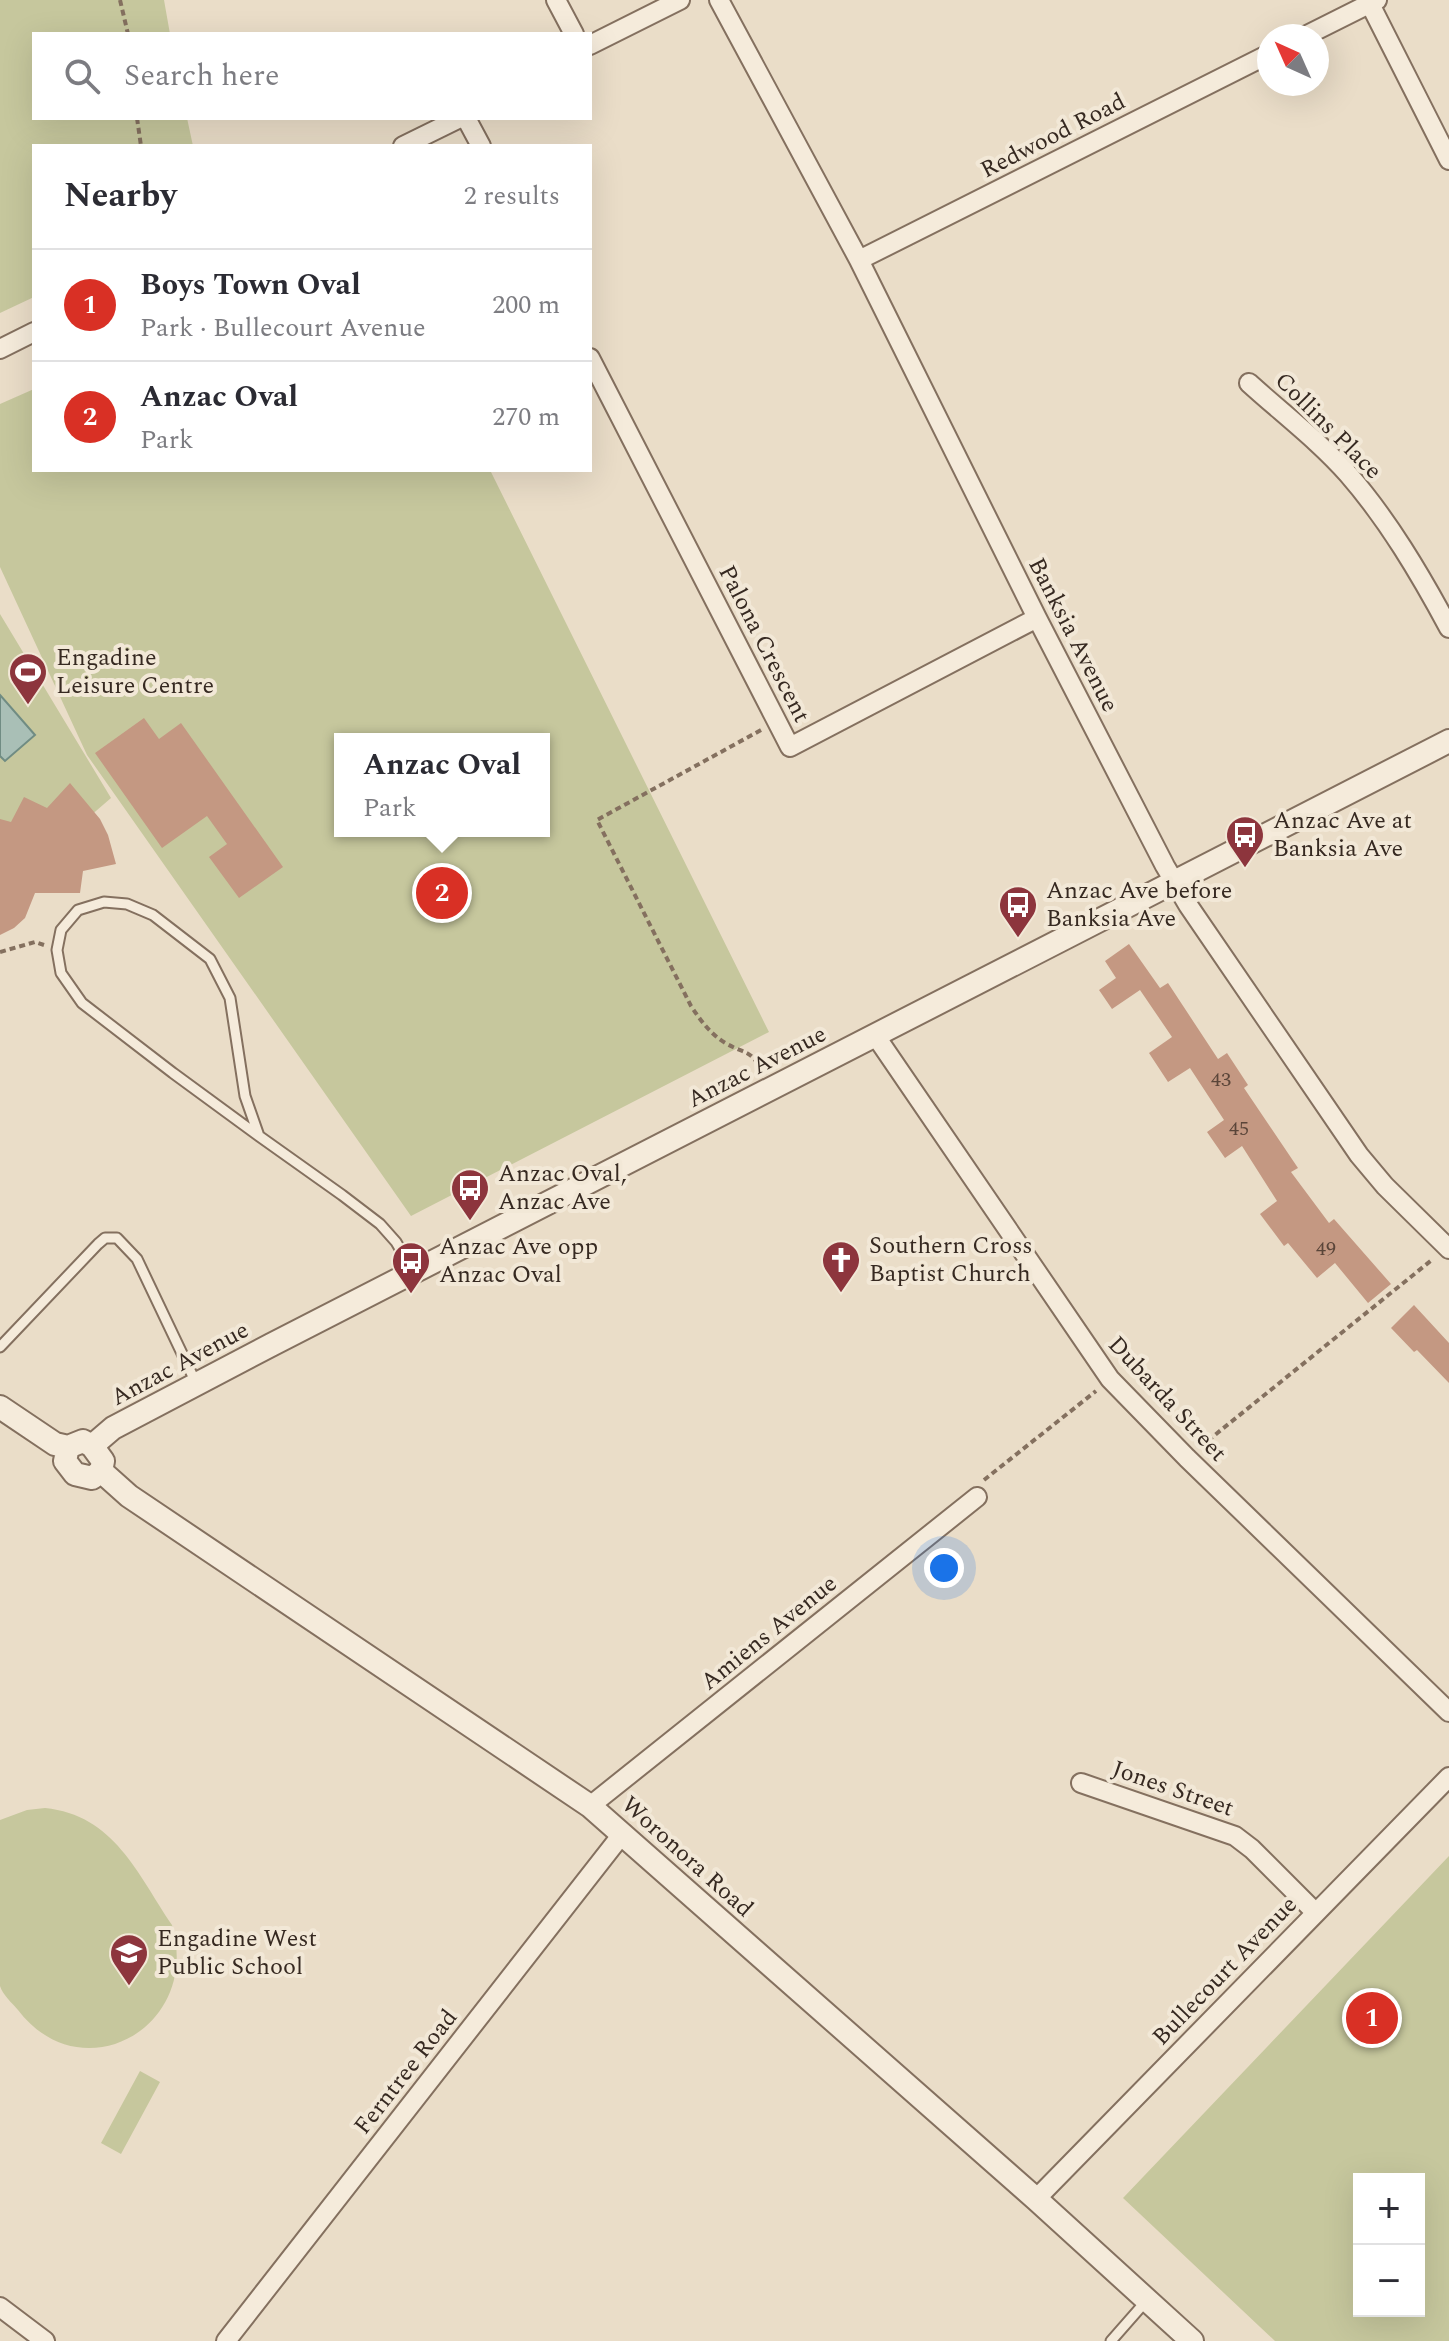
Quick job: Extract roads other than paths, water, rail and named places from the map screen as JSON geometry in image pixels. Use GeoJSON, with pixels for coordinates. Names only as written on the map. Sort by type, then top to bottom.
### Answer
{"type":"FeatureCollection","features":[{"type":"Feature","properties":{"kind":"street"},"geometry":{"type":"LineString","coordinates":[[556,0],[573,32]]}},
{"type":"Feature","properties":{"kind":"street"},"geometry":{"type":"LineString","coordinates":[[592,44],[680,0]]}},
{"type":"Feature","properties":{"kind":"street","name":"Banksia Avenue"},"geometry":{"type":"LineString","coordinates":[[719,0],[859,260],[1037,618],[1174,883],[1338,1127],[1385,1186],[1448,1248]]}},
{"type":"Feature","properties":{"kind":"street"},"geometry":{"type":"LineString","coordinates":[[1329,24],[1373,2],[1449,160]]}},
{"type":"Feature","properties":{"kind":"street","name":"Redwood Road"},"geometry":{"type":"LineString","coordinates":[[859,260],[1257,60]]}},
{"type":"Feature","properties":{"kind":"street"},"geometry":{"type":"LineString","coordinates":[[407,144],[459,120]]}},
{"type":"Feature","properties":{"kind":"street"},"geometry":{"type":"LineString","coordinates":[[464,120],[480,144]]}},
{"type":"Feature","properties":{"kind":"street"},"geometry":{"type":"LineString","coordinates":[[0,349],[32,333]]}},
{"type":"Feature","properties":{"kind":"street","name":"Palona Crescent"},"geometry":{"type":"LineString","coordinates":[[592,362],[790,747],[1037,618]]}},
{"type":"Feature","properties":{"kind":"street","name":"Collins Place"},"geometry":{"type":"LineString","coordinates":[[1249,383],[1345,471],[1368,499],[1427,588],[1449,628]]}},
{"type":"Feature","properties":{"kind":"street","name":"Anzac Avenue"},"geometry":{"type":"LineString","coordinates":[[92,1446],[113,1428],[413,1271],[1449,741]]}},
{"type":"Feature","properties":{"kind":"street","name":"Dubarda Street"},"geometry":{"type":"LineString","coordinates":[[875,1035],[1110,1379],[1449,1712]]}},
{"type":"Feature","properties":{"kind":"street"},"geometry":{"type":"LineString","coordinates":[[0,1407],[55,1444],[68,1447],[83,1441],[92,1446],[103,1461],[101,1471],[92,1478],[75,1474],[65,1461],[68,1447]]}},
{"type":"Feature","properties":{"kind":"street","name":"Woronora Road"},"geometry":{"type":"LineString","coordinates":[[101,1471],[129,1496],[590,1806],[1036,2199],[1192,2341]]}},
{"type":"Feature","properties":{"kind":"street","name":"Amiens Avenue"},"geometry":{"type":"LineString","coordinates":[[590,1806],[977,1497]]}},
{"type":"Feature","properties":{"kind":"street","name":"Bullecourt Avenue"},"geometry":{"type":"LineString","coordinates":[[1036,2199],[1449,1777]]}},
{"type":"Feature","properties":{"kind":"street","name":"Jones Street"},"geometry":{"type":"LineString","coordinates":[[1081,1783],[1235,1836],[1315,1912]]}},
{"type":"Feature","properties":{"kind":"street","name":"Ferntree Road"},"geometry":{"type":"LineString","coordinates":[[226,2341],[623,1833]]}},
{"type":"Feature","properties":{"kind":"street"},"geometry":{"type":"LineString","coordinates":[[0,2307],[45,2341]]}},
{"type":"Feature","properties":{"kind":"street"},"geometry":{"type":"LineString","coordinates":[[12,2341],[25,2327]]}},
{"type":"Feature","properties":{"kind":"lane"},"geometry":{"type":"LineString","coordinates":[[259,1136],[245,1096],[230,998],[210,959],[153,915],[127,904],[104,902],[78,910],[61,930],[57,950],[61,973],[82,1003],[259,1136],[380,1224],[396,1242],[413,1271]]}},
{"type":"Feature","properties":{"kind":"lane"},"geometry":{"type":"LineString","coordinates":[[0,1347],[98,1244],[105,1238],[117,1238],[137,1259],[197,1385]]}},
{"type":"Feature","properties":{"kind":"lane"},"geometry":{"type":"LineString","coordinates":[[1111,2341],[1147,2300]]}},
{"type":"Feature","properties":{"kind":"place","name":"Engadine Leisure Centre"},"geometry":{"type":"Point","coordinates":[28,706]}},
{"type":"Feature","properties":{"kind":"place","name":"Anzac Ave at Banksia Ave"},"geometry":{"type":"Point","coordinates":[1245,869]}},
{"type":"Feature","properties":{"kind":"place","name":"Anzac Oval"},"geometry":{"type":"Point","coordinates":[442,893]}},
{"type":"Feature","properties":{"kind":"place","name":"Anzac Ave before Banksia Ave"},"geometry":{"type":"Point","coordinates":[1018,939]}},
{"type":"Feature","properties":{"kind":"place","name":"Anzac Oval, Anzac Ave"},"geometry":{"type":"Point","coordinates":[470,1222]}},
{"type":"Feature","properties":{"kind":"place","name":"Southern Cross Baptist Church"},"geometry":{"type":"Point","coordinates":[841,1294]}},
{"type":"Feature","properties":{"kind":"place","name":"Anzac Ave opp Anzac Oval"},"geometry":{"type":"Point","coordinates":[411,1295]}},
{"type":"Feature","properties":{"kind":"place","name":"Engadine West Public School"},"geometry":{"type":"Point","coordinates":[129,1987]}},
{"type":"Feature","properties":{"kind":"place","name":"Boys Town Oval"},"geometry":{"type":"Point","coordinates":[1372,2018]}}]}
